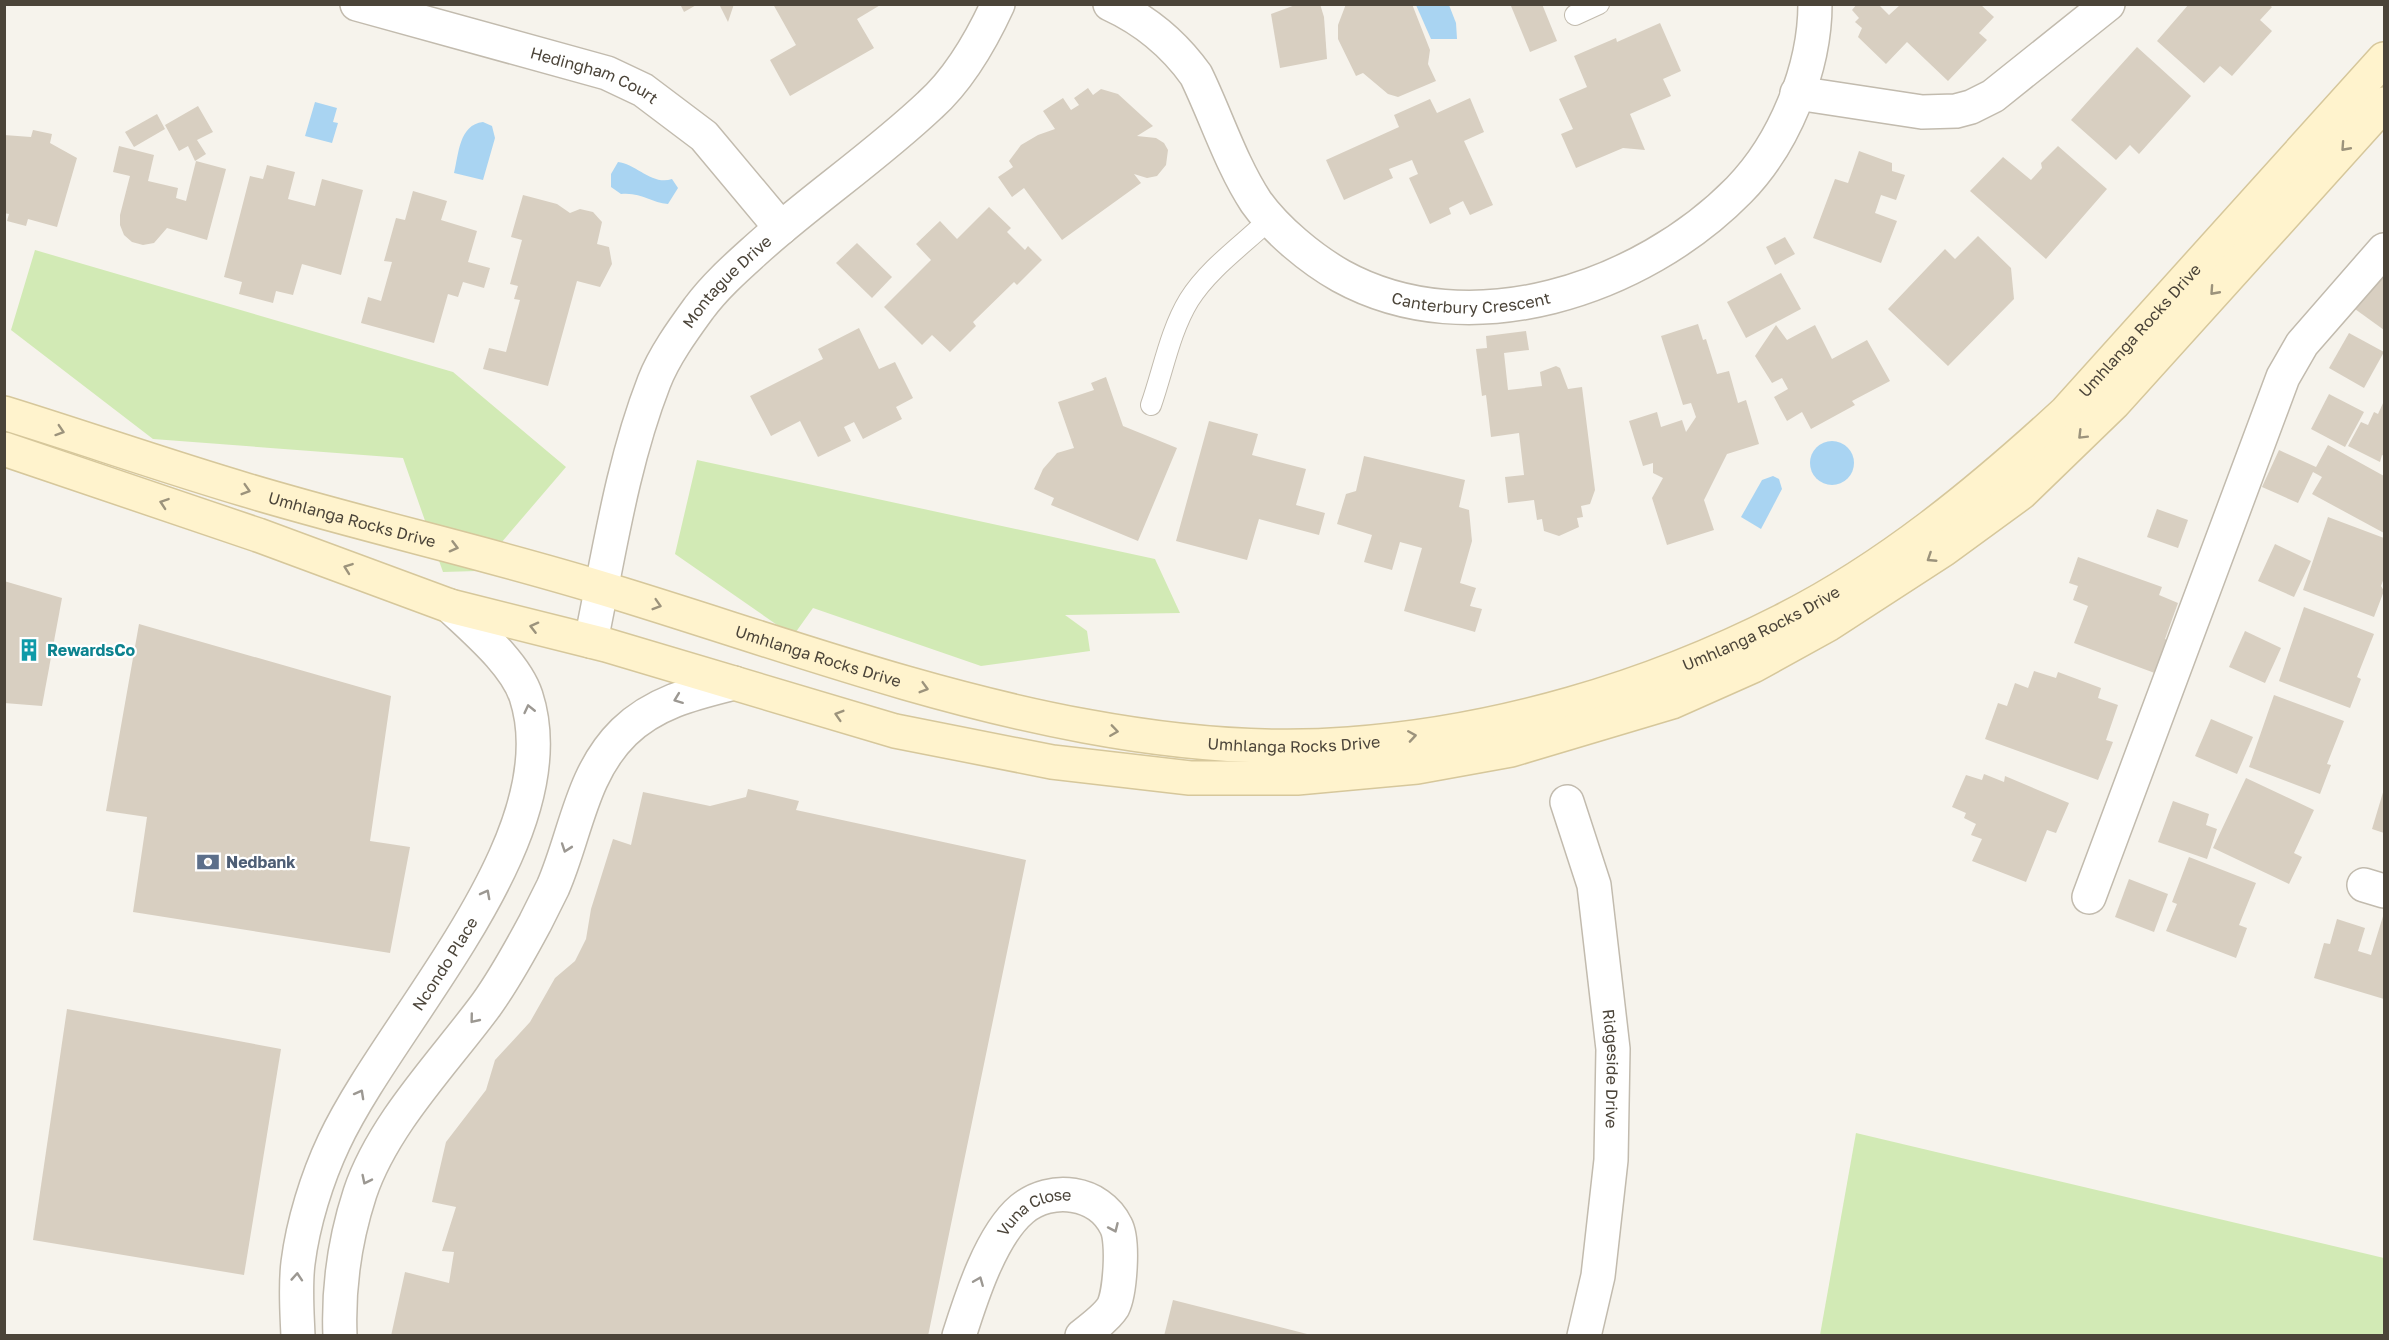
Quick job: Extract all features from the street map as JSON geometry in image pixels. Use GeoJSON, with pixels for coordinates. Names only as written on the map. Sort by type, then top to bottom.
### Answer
{"type":"FeatureCollection","features":[{"type":"Feature","properties":{"kind":"main road","name":"Umhlanga Rocks Drive"},"geometry":{"type":"LineString","coordinates":[[4,413],[248,490],[602,588],[995,708],[1090,727],[1214,745],[1346,745],[1391,739],[1538,713],[1622,688],[1702,657],[1784,620],[1871,568],[1937,522],[2009,465],[2065,413],[2385,59]]}},
{"type":"Feature","properties":{"kind":"main road","name":"Umhlanga Rocks Drive"},"geometry":{"type":"LineString","coordinates":[[4,449],[258,535],[450,606],[591,641],[895,731],[1052,762],[1190,778],[1297,778],[1417,767],[1511,750],[1672,702],[1753,666],[1829,624],[1943,550],[2021,494],[2114,403],[2385,104]]}},
{"type":"Feature","properties":{"kind":"street","name":"Hedingham Court"},"geometry":{"type":"LineString","coordinates":[[357,4],[607,73],[643,90],[704,136],[781,228]]}},
{"type":"Feature","properties":{"kind":"street","name":"Montague Drive"},"geometry":{"type":"LineString","coordinates":[[591,641],[624,478],[654,380],[700,307],[728,275],[781,228],[931,105],[960,71],[985,32],[998,4]]}},
{"type":"Feature","properties":{"kind":"street","name":"Canterbury Crescent"},"geometry":{"type":"LineString","coordinates":[[1110,4],[1150,27],[1185,60],[1196,75],[1243,178],[1257,203],[1294,242],[1324,266],[1365,287],[1402,301],[1428,306],[1474,307],[1497,306],[1558,295],[1611,277],[1695,228],[1740,189],[1774,142],[1797,93],[1811,39],[1815,4]]}},
{"type":"Feature","properties":{"kind":"street"},"geometry":{"type":"LineString","coordinates":[[1797,93],[1922,111],[1956,111],[1993,96],[2108,4]]}},
{"type":"Feature","properties":{"kind":"street"},"geometry":{"type":"LineString","coordinates":[[2089,897],[2283,377],[2302,345],[2385,250]]}},
{"type":"Feature","properties":{"kind":"street","name":"Ncondo Place"},"geometry":{"type":"LineString","coordinates":[[298,1335],[298,1262],[311,1209],[334,1141],[375,1067],[449,962],[495,877],[523,813],[533,767],[534,740],[526,694],[502,658],[450,606]]}},
{"type":"Feature","properties":{"kind":"street"},"geometry":{"type":"LineString","coordinates":[[340,1335],[345,1246],[360,1191],[391,1132],[441,1061],[487,1004],[533,926],[553,886],[587,788],[600,762],[624,733],[656,710],[675,699],[734,683]]}},
{"type":"Feature","properties":{"kind":"street","name":"Ridgeside Drive"},"geometry":{"type":"LineString","coordinates":[[1567,802],[1594,885],[1614,1049],[1611,1160],[1598,1276],[1584,1335]]}},
{"type":"Feature","properties":{"kind":"street","name":"Vuna Close"},"geometry":{"type":"LineString","coordinates":[[959,1335],[992,1248],[1022,1209],[1050,1194],[1079,1195],[1101,1206],[1117,1227],[1122,1257],[1113,1307],[1082,1335]]}},
{"type":"Feature","properties":{"kind":"street"},"geometry":{"type":"LineString","coordinates":[[311,1209],[353,1219]]}},
{"type":"Feature","properties":{"kind":"lane"},"geometry":{"type":"LineString","coordinates":[[1575,15],[1599,4]]}},
{"type":"Feature","properties":{"kind":"lane"},"geometry":{"type":"LineString","coordinates":[[1151,405],[1179,321],[1189,301],[1202,282],[1271,218]]}},
{"type":"Feature","properties":{"kind":"green space"},"geometry":{"type":"Polygon","coordinates":[[[35,250],[453,372],[566,467],[477,571],[443,572],[403,458],[153,439],[11,330],[35,250]]]}},
{"type":"Feature","properties":{"kind":"green space"},"geometry":{"type":"Polygon","coordinates":[[[697,460],[1155,559],[1180,613],[1065,615],[1087,631],[1090,651],[981,666],[813,608],[793,636],[675,554],[697,460]]]}},
{"type":"Feature","properties":{"kind":"green space"},"geometry":{"type":"Polygon","coordinates":[[[1856,1133],[2384,1258],[2384,1335],[1820,1335],[1856,1133]]]}},
{"type":"Feature","properties":{"kind":"water"},"geometry":{"type":"Polygon","coordinates":[[[1416,5],[1449,5],[1456,23],[1457,39],[1431,39],[1416,5]]]}},
{"type":"Feature","properties":{"kind":"water"},"geometry":{"type":"Polygon","coordinates":[[[315,102],[337,108],[333,122],[338,123],[332,143],[305,136],[315,102]]]}},
{"type":"Feature","properties":{"kind":"water"},"geometry":{"type":"Polygon","coordinates":[[[483,122],[492,126],[495,138],[483,180],[454,173],[461,141],[469,128],[483,122]]]}},
{"type":"Feature","properties":{"kind":"water"},"geometry":{"type":"Polygon","coordinates":[[[618,162],[658,180],[672,179],[678,188],[668,204],[641,196],[621,194],[611,187],[611,174],[618,162]]]}},
{"type":"Feature","properties":{"kind":"water"},"geometry":{"type":"Polygon","coordinates":[[[1832,441],[1847,448],[1854,463],[1847,478],[1832,485],[1817,478],[1810,463],[1817,448],[1832,441]]]}},
{"type":"Feature","properties":{"kind":"water"},"geometry":{"type":"Polygon","coordinates":[[[1773,476],[1779,479],[1782,489],[1761,529],[1741,517],[1762,480],[1773,476]]]}},
{"type":"Feature","properties":{"kind":"building"},"geometry":{"type":"Polygon","coordinates":[[[680,4],[698,4],[684,12],[680,4]]]}},
{"type":"Feature","properties":{"kind":"building"},"geometry":{"type":"Polygon","coordinates":[[[719,4],[734,4],[728,22],[719,4]]]}},
{"type":"Feature","properties":{"kind":"building"},"geometry":{"type":"Polygon","coordinates":[[[773,4],[882,4],[857,19],[874,48],[790,96],[770,60],[796,45],[773,4]]]}},
{"type":"Feature","properties":{"kind":"building"},"geometry":{"type":"Polygon","coordinates":[[[1298,4],[1320,4],[1324,17],[1327,59],[1280,68],[1271,14],[1298,4]]]}},
{"type":"Feature","properties":{"kind":"building"},"geometry":{"type":"Polygon","coordinates":[[[1346,4],[1412,4],[1430,50],[1428,64],[1436,81],[1398,97],[1388,94],[1363,73],[1356,76],[1338,39],[1338,25],[1346,4]]]}},
{"type":"Feature","properties":{"kind":"building"},"geometry":{"type":"Polygon","coordinates":[[[1514,4],[1542,4],[1557,41],[1530,52],[1511,6],[1514,4]]]}},
{"type":"Feature","properties":{"kind":"building"},"geometry":{"type":"Polygon","coordinates":[[[1857,4],[1878,4],[1889,15],[1900,5],[1981,5],[1994,17],[1979,33],[1987,40],[1948,81],[1907,42],[1886,64],[1858,37],[1862,28],[1855,22],[1859,18],[1852,10],[1857,4]]]}},
{"type":"Feature","properties":{"kind":"building"},"geometry":{"type":"Polygon","coordinates":[[[2189,4],[2268,4],[2272,7],[2260,20],[2272,31],[2232,76],[2220,66],[2204,83],[2157,41],[2189,4]]]}},
{"type":"Feature","properties":{"kind":"building"},"geometry":{"type":"Polygon","coordinates":[[[1660,23],[1681,71],[1663,79],[1671,96],[1630,114],[1645,150],[1623,148],[1576,168],[1561,134],[1573,129],[1559,99],[1587,87],[1574,56],[1616,38],[1617,42],[1660,23]]]}},
{"type":"Feature","properties":{"kind":"building"},"geometry":{"type":"Polygon","coordinates":[[[2137,47],[2191,96],[2139,154],[2130,145],[2116,160],[2071,120],[2137,47]]]}},
{"type":"Feature","properties":{"kind":"building"},"geometry":{"type":"Polygon","coordinates":[[[1088,88],[1093,95],[1101,89],[1118,94],[1153,126],[1137,136],[1156,138],[1164,143],[1168,150],[1166,165],[1157,176],[1147,178],[1134,174],[1141,183],[1062,240],[1024,188],[1012,197],[998,177],[1013,167],[1009,161],[1021,145],[1038,135],[1055,129],[1043,111],[1063,98],[1071,110],[1079,105],[1074,98],[1088,88]]]}},
{"type":"Feature","properties":{"kind":"building"},"geometry":{"type":"Polygon","coordinates":[[[1470,98],[1484,132],[1464,141],[1493,205],[1470,215],[1463,201],[1449,208],[1451,214],[1430,224],[1409,178],[1418,174],[1412,160],[1389,169],[1393,178],[1344,200],[1326,160],[1399,127],[1394,115],[1430,99],[1437,113],[1470,98]]]}},
{"type":"Feature","properties":{"kind":"building"},"geometry":{"type":"Polygon","coordinates":[[[198,106],[213,132],[197,140],[206,154],[195,161],[188,146],[179,151],[165,125],[198,106]]]}},
{"type":"Feature","properties":{"kind":"building"},"geometry":{"type":"Polygon","coordinates":[[[157,114],[165,129],[134,147],[125,132],[157,114]]]}},
{"type":"Feature","properties":{"kind":"building"},"geometry":{"type":"Polygon","coordinates":[[[33,130],[52,134],[50,143],[77,158],[57,227],[28,219],[26,226],[7,221],[9,214],[4,213],[4,135],[31,137],[33,130]]]}},
{"type":"Feature","properties":{"kind":"building"},"geometry":{"type":"Polygon","coordinates":[[[119,146],[154,155],[148,181],[178,188],[176,198],[186,201],[196,161],[226,169],[207,240],[167,228],[154,243],[143,245],[132,242],[124,235],[120,225],[120,215],[130,176],[113,172],[119,146]]]}},
{"type":"Feature","properties":{"kind":"building"},"geometry":{"type":"Polygon","coordinates":[[[2058,146],[2107,189],[2046,259],[1970,191],[2003,157],[2031,180],[2042,168],[2041,163],[2058,146]]]}},
{"type":"Feature","properties":{"kind":"building"},"geometry":{"type":"Polygon","coordinates":[[[1859,151],[1892,163],[1892,171],[1905,175],[1896,200],[1881,195],[1875,213],[1897,221],[1881,263],[1813,238],[1835,179],[1848,183],[1859,151]]]}},
{"type":"Feature","properties":{"kind":"building"},"geometry":{"type":"Polygon","coordinates":[[[267,165],[295,172],[288,199],[315,206],[322,179],[363,190],[341,275],[302,264],[293,295],[276,291],[273,303],[239,294],[242,282],[224,277],[250,176],[263,179],[267,165]]]}},
{"type":"Feature","properties":{"kind":"building"},"geometry":{"type":"Polygon","coordinates":[[[413,191],[447,201],[441,220],[477,231],[468,262],[490,268],[484,288],[463,282],[458,297],[448,294],[434,343],[361,323],[368,297],[381,301],[392,262],[384,261],[396,218],[405,220],[413,191]]]}},
{"type":"Feature","properties":{"kind":"building"},"geometry":{"type":"Polygon","coordinates":[[[523,195],[557,204],[570,213],[580,209],[593,212],[602,222],[597,244],[609,247],[612,264],[600,287],[577,281],[548,386],[483,369],[489,348],[506,352],[520,300],[514,299],[518,286],[510,284],[522,240],[511,237],[523,195]]]}},
{"type":"Feature","properties":{"kind":"building"},"geometry":{"type":"Polygon","coordinates":[[[989,207],[1011,228],[1007,232],[1025,250],[1028,246],[1042,260],[1017,285],[1014,282],[973,322],[976,326],[950,352],[932,335],[922,345],[884,307],[931,260],[916,244],[940,221],[957,239],[989,207]]]}},
{"type":"Feature","properties":{"kind":"building"},"geometry":{"type":"Polygon","coordinates":[[[1978,236],[2011,268],[2014,299],[1948,366],[1888,309],[1945,249],[1955,259],[1978,236]]]}},
{"type":"Feature","properties":{"kind":"building"},"geometry":{"type":"Polygon","coordinates":[[[1785,237],[1795,254],[1775,265],[1766,247],[1785,237]]]}},
{"type":"Feature","properties":{"kind":"building"},"geometry":{"type":"Polygon","coordinates":[[[857,243],[892,277],[872,298],[836,263],[857,243]]]}},
{"type":"Feature","properties":{"kind":"building"},"geometry":{"type":"Polygon","coordinates":[[[1781,273],[1801,309],[1746,338],[1727,302],[1781,273]]]}},
{"type":"Feature","properties":{"kind":"building"},"geometry":{"type":"Polygon","coordinates":[[[2380,276],[2384,280],[2384,330],[2355,309],[2380,276]]]}},
{"type":"Feature","properties":{"kind":"building"},"geometry":{"type":"Polygon","coordinates":[[[1698,324],[1703,340],[1706,339],[1717,374],[1729,371],[1738,403],[1746,400],[1759,444],[1727,454],[1704,500],[1714,530],[1667,545],[1652,498],[1663,478],[1653,473],[1653,463],[1643,466],[1629,421],[1657,412],[1661,427],[1682,420],[1686,432],[1696,417],[1691,403],[1683,405],[1661,336],[1698,324]]]}},
{"type":"Feature","properties":{"kind":"building"},"geometry":{"type":"Polygon","coordinates":[[[1776,325],[1787,340],[1815,325],[1832,359],[1867,340],[1890,381],[1852,401],[1855,405],[1811,429],[1802,412],[1787,421],[1774,397],[1788,389],[1782,378],[1772,383],[1755,356],[1776,325]]]}},
{"type":"Feature","properties":{"kind":"building"},"geometry":{"type":"Polygon","coordinates":[[[859,328],[879,369],[895,362],[913,398],[896,407],[902,419],[863,439],[854,422],[844,427],[851,441],[818,457],[800,421],[771,436],[750,396],[823,359],[818,349],[859,328]]]}},
{"type":"Feature","properties":{"kind":"building"},"geometry":{"type":"Polygon","coordinates":[[[1526,331],[1529,350],[1504,353],[1508,390],[1542,386],[1540,372],[1556,366],[1560,368],[1568,389],[1582,387],[1595,490],[1590,504],[1581,506],[1583,517],[1577,518],[1579,527],[1559,536],[1544,531],[1542,519],[1537,520],[1534,500],[1508,503],[1505,477],[1524,475],[1519,433],[1491,437],[1486,395],[1482,396],[1476,349],[1487,348],[1486,336],[1526,331]]]}},
{"type":"Feature","properties":{"kind":"building"},"geometry":{"type":"Polygon","coordinates":[[[2349,333],[2384,352],[2364,388],[2329,368],[2349,333]]]}},
{"type":"Feature","properties":{"kind":"building"},"geometry":{"type":"Polygon","coordinates":[[[1106,377],[1123,426],[1177,448],[1138,541],[1051,505],[1054,498],[1034,489],[1043,469],[1057,453],[1074,448],[1058,402],[1094,390],[1091,383],[1106,377]]]}},
{"type":"Feature","properties":{"kind":"building"},"geometry":{"type":"Polygon","coordinates":[[[2329,394],[2364,412],[2345,447],[2311,429],[2329,394]]]}},
{"type":"Feature","properties":{"kind":"building"},"geometry":{"type":"Polygon","coordinates":[[[2384,401],[2384,456],[2382,455],[2380,462],[2348,446],[2361,422],[2368,425],[2374,412],[2378,414],[2384,401]]]}},
{"type":"Feature","properties":{"kind":"building"},"geometry":{"type":"Polygon","coordinates":[[[1209,421],[1258,434],[1252,455],[1306,469],[1296,505],[1325,513],[1319,535],[1259,519],[1247,560],[1176,541],[1209,421]]]}},
{"type":"Feature","properties":{"kind":"building"},"geometry":{"type":"Polygon","coordinates":[[[2328,445],[2384,476],[2384,533],[2312,494],[2322,477],[2313,472],[2298,503],[2262,487],[2279,450],[2316,467],[2328,445]]]}},
{"type":"Feature","properties":{"kind":"building"},"geometry":{"type":"Polygon","coordinates":[[[1364,456],[1465,480],[1459,507],[1469,510],[1472,541],[1460,583],[1476,588],[1470,606],[1482,609],[1475,632],[1404,611],[1422,548],[1400,542],[1392,570],[1364,562],[1372,535],[1337,524],[1346,494],[1356,491],[1364,456]]]}},
{"type":"Feature","properties":{"kind":"building"},"geometry":{"type":"Polygon","coordinates":[[[2157,509],[2188,520],[2178,548],[2147,537],[2157,509]]]}},
{"type":"Feature","properties":{"kind":"building"},"geometry":{"type":"Polygon","coordinates":[[[2328,517],[2384,538],[2384,578],[2381,586],[2384,591],[2374,617],[2303,590],[2328,517]]]}},
{"type":"Feature","properties":{"kind":"building"},"geometry":{"type":"Polygon","coordinates":[[[2275,544],[2311,561],[2294,597],[2258,581],[2275,544]]]}},
{"type":"Feature","properties":{"kind":"building"},"geometry":{"type":"Polygon","coordinates":[[[2078,557],[2162,587],[2159,595],[2178,603],[2165,639],[2173,642],[2160,675],[2074,643],[2088,606],[2073,600],[2078,586],[2069,583],[2078,557]]]}},
{"type":"Feature","properties":{"kind":"building","name":"RewardsCo"},"geometry":{"type":"Polygon","coordinates":[[[4,581],[62,598],[42,706],[4,703],[4,581]]]}},
{"type":"Feature","properties":{"kind":"building"},"geometry":{"type":"Polygon","coordinates":[[[2304,607],[2374,634],[2357,677],[2361,679],[2350,708],[2279,681],[2304,607]]]}},
{"type":"Feature","properties":{"kind":"building"},"geometry":{"type":"Polygon","coordinates":[[[139,624],[391,696],[370,841],[410,847],[390,953],[133,912],[147,817],[106,811],[139,624]]]}},
{"type":"Feature","properties":{"kind":"building"},"geometry":{"type":"Polygon","coordinates":[[[2245,631],[2281,648],[2265,683],[2229,667],[2245,631]]]}},
{"type":"Feature","properties":{"kind":"building"},"geometry":{"type":"Polygon","coordinates":[[[2034,671],[2056,678],[2058,672],[2101,688],[2098,698],[2118,705],[2106,740],[2113,742],[2098,780],[1985,739],[1998,703],[2007,706],[2015,683],[2028,688],[2034,671]]]}},
{"type":"Feature","properties":{"kind":"building"},"geometry":{"type":"Polygon","coordinates":[[[2274,695],[2344,721],[2327,764],[2331,765],[2320,794],[2249,767],[2274,695]]]}},
{"type":"Feature","properties":{"kind":"building"},"geometry":{"type":"Polygon","coordinates":[[[2211,719],[2253,737],[2237,774],[2195,756],[2211,719]]]}},
{"type":"Feature","properties":{"kind":"building"},"geometry":{"type":"Polygon","coordinates":[[[1984,774],[2004,782],[2005,776],[2069,803],[2056,833],[2047,830],[2026,882],[1972,861],[1982,839],[1971,835],[1976,824],[1964,818],[1966,813],[1952,807],[1966,775],[1982,780],[1984,774]]]}},
{"type":"Feature","properties":{"kind":"building"},"geometry":{"type":"Polygon","coordinates":[[[2246,778],[2314,810],[2294,853],[2302,857],[2289,884],[2213,848],[2246,778]]]}},
{"type":"Feature","properties":{"kind":"building"},"geometry":{"type":"Polygon","coordinates":[[[748,789],[799,801],[796,810],[1026,860],[928,1336],[391,1336],[405,1272],[449,1283],[454,1252],[442,1251],[456,1207],[432,1202],[446,1142],[486,1090],[495,1060],[530,1022],[555,978],[575,961],[586,939],[591,909],[613,839],[631,845],[643,792],[710,806],[746,797],[748,789]]]}},
{"type":"Feature","properties":{"kind":"building"},"geometry":{"type":"Polygon","coordinates":[[[2384,789],[2384,833],[2372,829],[2384,789]]]}},
{"type":"Feature","properties":{"kind":"building"},"geometry":{"type":"Polygon","coordinates":[[[2173,801],[2209,814],[2206,825],[2217,829],[2207,859],[2158,842],[2173,801]]]}},
{"type":"Feature","properties":{"kind":"building"},"geometry":{"type":"Polygon","coordinates":[[[2189,857],[2256,883],[2239,925],[2247,928],[2236,958],[2166,931],[2177,904],[2172,902],[2189,857]]]}},
{"type":"Feature","properties":{"kind":"building"},"geometry":{"type":"Polygon","coordinates":[[[2129,879],[2168,894],[2154,932],[2115,917],[2129,879]]]}},
{"type":"Feature","properties":{"kind":"building"},"geometry":{"type":"Polygon","coordinates":[[[2384,913],[2384,999],[2314,978],[2324,943],[2330,944],[2337,919],[2365,928],[2358,951],[2371,955],[2384,913]]]}},
{"type":"Feature","properties":{"kind":"building"},"geometry":{"type":"Polygon","coordinates":[[[67,1009],[281,1049],[244,1275],[33,1240],[67,1009]]]}},
{"type":"Feature","properties":{"kind":"building"},"geometry":{"type":"Polygon","coordinates":[[[1173,1300],[1311,1335],[1311,1336],[1164,1336],[1173,1300]]]}},
{"type":"Feature","properties":{"kind":"place","name":"RewardsCo"},"geometry":{"type":"Point","coordinates":[29,650]}},
{"type":"Feature","properties":{"kind":"place","name":"Nedbank"},"geometry":{"type":"Point","coordinates":[208,862]}}]}
